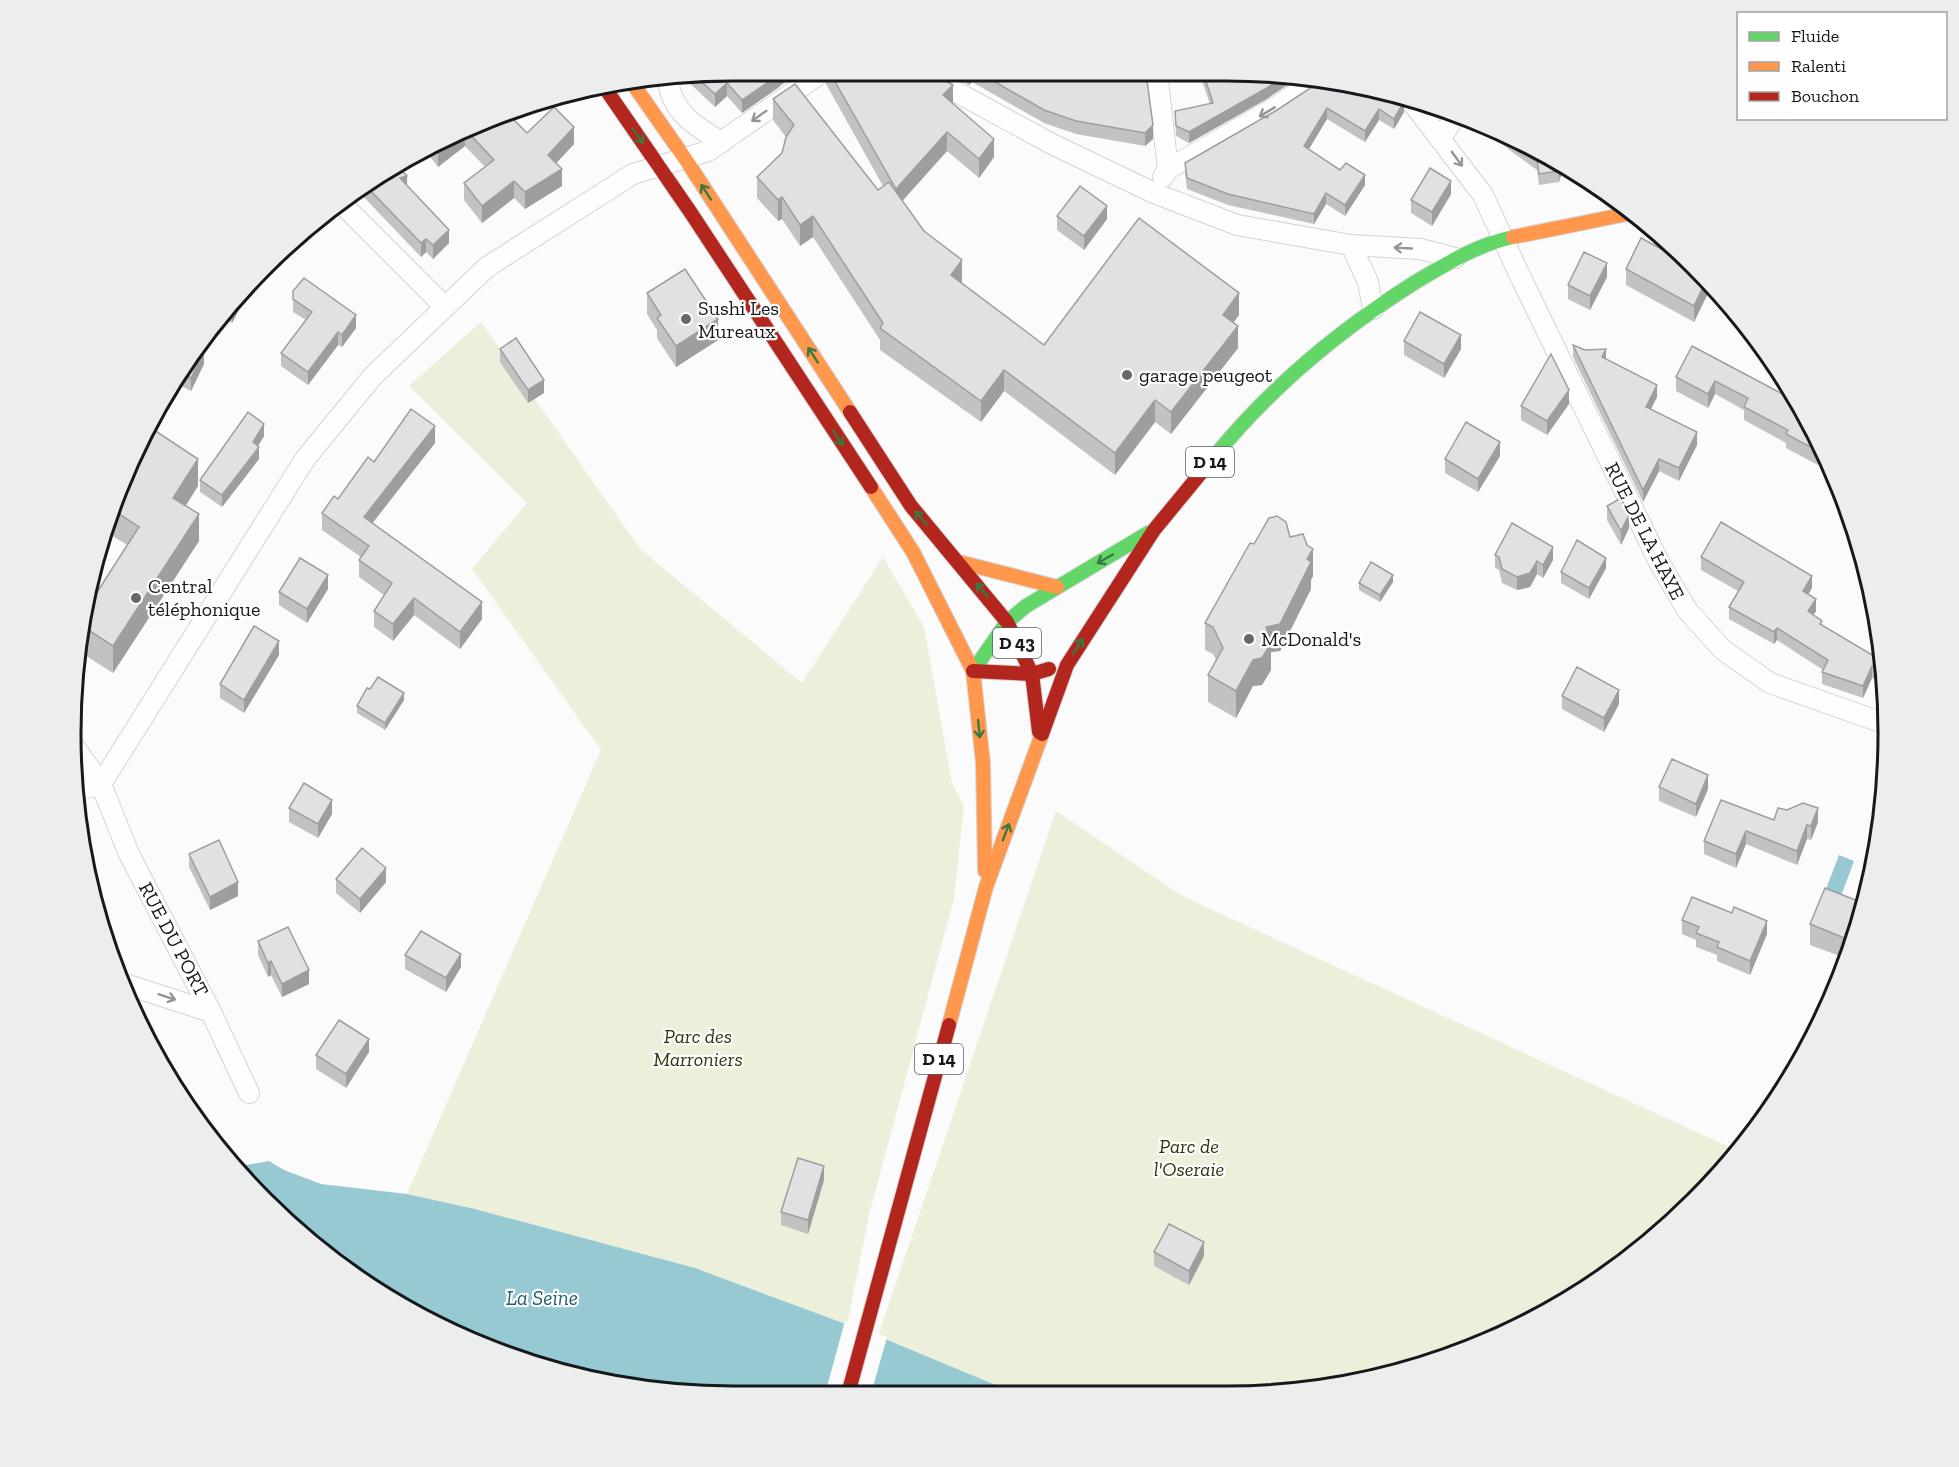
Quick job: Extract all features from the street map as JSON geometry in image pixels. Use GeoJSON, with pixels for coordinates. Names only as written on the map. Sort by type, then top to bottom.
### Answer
{"type":"FeatureCollection","features":[{"type":"Feature","properties":{"kind":"main road","name":"D 43"},"geometry":{"type":"LineString","coordinates":[[636,89],[686,160],[911,506],[1007,622],[1032,674],[1040,739]]}},
{"type":"Feature","properties":{"kind":"main road","name":"D 43"},"geometry":{"type":"LineString","coordinates":[[609,93],[913,552],[952,625],[973,671]]}},
{"type":"Feature","properties":{"kind":"main road","name":"D 14"},"geometry":{"type":"LineString","coordinates":[[850,1386],[986,886],[1067,665],[1154,530],[1247,416],[1295,371],[1373,309],[1455,258],[1504,239],[1622,215]]}},
{"type":"Feature","properties":{"kind":"main road","name":"D 14"},"geometry":{"type":"LineString","coordinates":[[986,886],[983,763],[973,671],[1007,622],[1026,606],[1154,530]]}},
{"type":"Feature","properties":{"kind":"main road"},"geometry":{"type":"LineString","coordinates":[[959,562],[1057,587]]}},
{"type":"Feature","properties":{"kind":"main road"},"geometry":{"type":"LineString","coordinates":[[973,671],[1032,674],[1067,665]]}},
{"type":"Feature","properties":{"kind":"street"},"geometry":{"type":"LineString","coordinates":[[83,789],[101,784],[305,459],[374,376],[445,306],[487,267],[573,210],[633,174],[703,154],[810,81]]}},
{"type":"Feature","properties":{"kind":"street"},"geometry":{"type":"LineString","coordinates":[[937,81],[1050,143],[1154,193],[1238,225],[1351,245],[1420,249],[1455,258]]}},
{"type":"Feature","properties":{"kind":"street"},"geometry":{"type":"LineString","coordinates":[[1158,81],[1168,169]]}},
{"type":"Feature","properties":{"kind":"street"},"geometry":{"type":"LineString","coordinates":[[670,84],[679,112],[699,129],[722,142]]}},
{"type":"Feature","properties":{"kind":"street"},"geometry":{"type":"LineString","coordinates":[[1154,193],[1168,169],[1306,86]]}},
{"type":"Feature","properties":{"kind":"street","name":"RUE DE LA HAYE"},"geometry":{"type":"LineString","coordinates":[[1419,111],[1484,195],[1659,562],[1686,610],[1723,650],[1770,683],[1878,720]]}},
{"type":"Feature","properties":{"kind":"street"},"geometry":{"type":"LineString","coordinates":[[1441,138],[1452,122]]}},
{"type":"Feature","properties":{"kind":"street"},"geometry":{"type":"LineString","coordinates":[[347,208],[445,306]]}},
{"type":"Feature","properties":{"kind":"street"},"geometry":{"type":"LineString","coordinates":[[1351,245],[1368,282],[1373,309]]}},
{"type":"Feature","properties":{"kind":"street","name":"RUE DU PORT"},"geometry":{"type":"LineString","coordinates":[[82,757],[101,784],[129,854],[211,1012],[249,1093]]}},
{"type":"Feature","properties":{"kind":"street"},"geometry":{"type":"LineString","coordinates":[[132,986],[211,1012]]}},
{"type":"Feature","properties":{"kind":"green space","name":"Parc des Marroniers"},"geometry":{"type":"Polygon","coordinates":[[[481,322],[640,549],[802,683],[883,557],[924,627],[952,783],[964,806],[954,898],[869,1215],[847,1325],[695,1268],[475,1209],[407,1194],[601,750],[472,569],[527,503],[409,386],[481,322]]]}},
{"type":"Feature","properties":{"kind":"green space","name":"Parc de l'Oseraie"},"geometry":{"type":"Polygon","coordinates":[[[1056,811],[1184,897],[1730,1147],[1687,1195],[1656,1224],[1588,1276],[1514,1319],[1435,1351],[1394,1364],[1311,1380],[1268,1385],[998,1386],[878,1336],[1056,811]]]}},
{"type":"Feature","properties":{"kind":"water"},"geometry":{"type":"Polygon","coordinates":[[[1839,855],[1854,861],[1841,896],[1826,889],[1839,855]]]}},
{"type":"Feature","properties":{"kind":"water","name":"La Seine"},"geometry":{"type":"Polygon","coordinates":[[[269,1161],[284,1170],[321,1184],[407,1194],[475,1209],[695,1268],[878,1336],[998,1386],[691,1385],[606,1373],[565,1364],[484,1336],[407,1299],[336,1251],[303,1224],[244,1165],[269,1161]]]}},
{"type":"Feature","properties":{"kind":"pier"},"geometry":{"type":"Polygon","coordinates":[[[845,1321],[887,1337],[873,1386],[827,1386],[845,1321]]]}},
{"type":"Feature","properties":{"kind":"building"},"geometry":{"type":"Polygon","coordinates":[[[770,81],[742,100],[727,83],[715,94],[701,82],[770,81]]]}},
{"type":"Feature","properties":{"kind":"building"},"geometry":{"type":"Polygon","coordinates":[[[835,81],[946,81],[953,85],[943,95],[994,139],[979,159],[947,132],[896,189],[835,81]]]}},
{"type":"Feature","properties":{"kind":"building"},"geometry":{"type":"Polygon","coordinates":[[[993,81],[1147,81],[1153,125],[1145,133],[1076,121],[1044,110],[993,81]]]}},
{"type":"Feature","properties":{"kind":"building"},"geometry":{"type":"Polygon","coordinates":[[[1206,81],[1274,83],[1189,132],[1176,126],[1175,111],[1213,103],[1206,81]]]}},
{"type":"Feature","properties":{"kind":"building"},"geometry":{"type":"Polygon","coordinates":[[[795,84],[878,190],[889,182],[924,231],[962,260],[951,275],[1044,345],[1139,218],[1239,293],[1223,315],[1238,326],[1171,412],[1155,400],[1115,453],[1004,370],[981,401],[880,328],[883,323],[813,216],[800,225],[782,197],[778,200],[757,177],[782,153],[786,137],[794,125],[773,99],[795,84]]]}},
{"type":"Feature","properties":{"kind":"building"},"geometry":{"type":"Polygon","coordinates":[[[1312,87],[1402,105],[1394,119],[1379,109],[1365,131],[1327,108],[1304,146],[1340,170],[1346,163],[1365,175],[1345,205],[1326,193],[1314,214],[1228,194],[1187,178],[1185,163],[1312,87]]]}},
{"type":"Feature","properties":{"kind":"building"},"geometry":{"type":"Polygon","coordinates":[[[554,107],[574,127],[548,155],[562,169],[525,192],[514,181],[482,206],[464,183],[494,160],[472,136],[514,120],[527,133],[554,107]]]}},
{"type":"Feature","properties":{"kind":"building"},"geometry":{"type":"Polygon","coordinates":[[[1537,160],[1557,171],[1539,174],[1537,160]]]}},
{"type":"Feature","properties":{"kind":"building"},"geometry":{"type":"Polygon","coordinates":[[[1430,168],[1451,181],[1432,212],[1411,200],[1430,168]]]}},
{"type":"Feature","properties":{"kind":"building"},"geometry":{"type":"Polygon","coordinates":[[[402,171],[407,176],[400,178],[449,230],[433,245],[426,239],[421,243],[371,191],[402,171]]]}},
{"type":"Feature","properties":{"kind":"building"},"geometry":{"type":"Polygon","coordinates":[[[1080,186],[1107,206],[1084,236],[1057,216],[1080,186]]]}},
{"type":"Feature","properties":{"kind":"building"},"geometry":{"type":"Polygon","coordinates":[[[1641,238],[1664,251],[1702,288],[1694,306],[1626,269],[1641,238]]]}},
{"type":"Feature","properties":{"kind":"building"},"geometry":{"type":"Polygon","coordinates":[[[1584,252],[1607,263],[1590,296],[1568,285],[1584,252]]]}},
{"type":"Feature","properties":{"kind":"building"},"geometry":{"type":"Polygon","coordinates":[[[685,269],[718,319],[676,346],[657,318],[661,315],[647,293],[685,269]]]}},
{"type":"Feature","properties":{"kind":"building"},"geometry":{"type":"Polygon","coordinates":[[[304,278],[356,315],[342,335],[338,332],[308,372],[281,353],[312,312],[293,299],[293,291],[304,278]]]}},
{"type":"Feature","properties":{"kind":"building"},"geometry":{"type":"Polygon","coordinates":[[[1420,312],[1461,335],[1444,364],[1404,341],[1420,312]]]}},
{"type":"Feature","properties":{"kind":"building"},"geometry":{"type":"Polygon","coordinates":[[[516,338],[544,380],[528,390],[500,349],[516,338]]]}},
{"type":"Feature","properties":{"kind":"building"},"geometry":{"type":"Polygon","coordinates":[[[1573,345],[1585,350],[1606,349],[1602,357],[1657,385],[1646,407],[1697,432],[1679,468],[1659,459],[1643,490],[1573,345]]]}},
{"type":"Feature","properties":{"kind":"building"},"geometry":{"type":"Polygon","coordinates":[[[1692,346],[1783,394],[1812,448],[1786,434],[1788,430],[1744,407],[1748,398],[1715,381],[1708,394],[1676,377],[1692,346]]]}},
{"type":"Feature","properties":{"kind":"building"},"geometry":{"type":"Polygon","coordinates":[[[1551,354],[1569,390],[1547,421],[1521,406],[1551,354]]]}},
{"type":"Feature","properties":{"kind":"building"},"geometry":{"type":"Polygon","coordinates":[[[201,357],[191,378],[188,376],[201,357]]]}},
{"type":"Feature","properties":{"kind":"building"},"geometry":{"type":"Polygon","coordinates":[[[411,409],[435,426],[364,517],[482,602],[460,632],[414,598],[393,624],[374,611],[392,583],[359,560],[369,546],[322,513],[334,496],[338,499],[368,457],[374,462],[411,409]]]}},
{"type":"Feature","properties":{"kind":"building"},"geometry":{"type":"Polygon","coordinates":[[[248,412],[264,424],[253,442],[259,447],[222,495],[200,480],[248,412]]]}},
{"type":"Feature","properties":{"kind":"building"},"geometry":{"type":"Polygon","coordinates":[[[1466,422],[1500,442],[1478,479],[1445,459],[1466,422]]]}},
{"type":"Feature","properties":{"kind":"building","name":"Central téléphonique"},"geometry":{"type":"Polygon","coordinates":[[[155,431],[198,459],[173,498],[199,514],[113,646],[90,631],[94,606],[97,592],[139,527],[120,514],[155,431]]]}},
{"type":"Feature","properties":{"kind":"building"},"geometry":{"type":"Polygon","coordinates":[[[1621,498],[1629,515],[1621,531],[1607,506],[1621,498]]]}},
{"type":"Feature","properties":{"kind":"building","name":"McDonald's"},"geometry":{"type":"Polygon","coordinates":[[[1277,516],[1286,522],[1290,537],[1303,534],[1307,545],[1313,549],[1307,559],[1311,562],[1280,624],[1266,627],[1271,643],[1262,658],[1253,660],[1236,691],[1208,675],[1223,648],[1213,627],[1205,623],[1250,543],[1254,544],[1269,518],[1277,516]]]}},
{"type":"Feature","properties":{"kind":"building"},"geometry":{"type":"Polygon","coordinates":[[[1721,522],[1812,576],[1803,591],[1816,599],[1808,611],[1822,621],[1820,624],[1873,654],[1874,667],[1872,666],[1863,686],[1822,672],[1828,660],[1777,628],[1774,632],[1729,607],[1744,582],[1701,557],[1721,522]]]}},
{"type":"Feature","properties":{"kind":"building"},"geometry":{"type":"Polygon","coordinates":[[[1512,523],[1553,547],[1543,565],[1537,561],[1530,573],[1517,577],[1502,569],[1499,557],[1495,555],[1512,523]]]}},
{"type":"Feature","properties":{"kind":"building"},"geometry":{"type":"Polygon","coordinates":[[[1577,540],[1606,558],[1589,588],[1561,572],[1577,540]]]}},
{"type":"Feature","properties":{"kind":"building"},"geometry":{"type":"Polygon","coordinates":[[[300,558],[328,575],[307,609],[279,592],[300,558]]]}},
{"type":"Feature","properties":{"kind":"building"},"geometry":{"type":"Polygon","coordinates":[[[1371,562],[1393,575],[1380,595],[1359,583],[1371,562]]]}},
{"type":"Feature","properties":{"kind":"building"},"geometry":{"type":"Polygon","coordinates":[[[254,626],[279,641],[244,700],[220,684],[254,626]]]}},
{"type":"Feature","properties":{"kind":"building"},"geometry":{"type":"Polygon","coordinates":[[[1577,667],[1619,690],[1604,718],[1562,696],[1577,667]]]}},
{"type":"Feature","properties":{"kind":"building"},"geometry":{"type":"Polygon","coordinates":[[[378,677],[404,693],[385,723],[357,706],[367,688],[370,689],[378,677]]]}},
{"type":"Feature","properties":{"kind":"building"},"geometry":{"type":"Polygon","coordinates":[[[1672,759],[1708,775],[1696,804],[1659,787],[1672,759]]]}},
{"type":"Feature","properties":{"kind":"building"},"geometry":{"type":"Polygon","coordinates":[[[304,783],[332,800],[318,824],[289,808],[304,783]]]}},
{"type":"Feature","properties":{"kind":"building"},"geometry":{"type":"Polygon","coordinates":[[[1721,800],[1774,820],[1778,808],[1787,810],[1803,803],[1818,808],[1811,826],[1807,825],[1797,851],[1746,831],[1736,854],[1704,841],[1721,800]]]}},
{"type":"Feature","properties":{"kind":"building"},"geometry":{"type":"Polygon","coordinates":[[[219,840],[238,882],[210,897],[189,854],[219,840]]]}},
{"type":"Feature","properties":{"kind":"building"},"geometry":{"type":"Polygon","coordinates":[[[362,848],[386,868],[360,899],[336,879],[362,848]]]}},
{"type":"Feature","properties":{"kind":"building"},"geometry":{"type":"Polygon","coordinates":[[[1825,888],[1856,900],[1845,938],[1810,924],[1825,888]]]}},
{"type":"Feature","properties":{"kind":"building"},"geometry":{"type":"Polygon","coordinates":[[[1692,897],[1732,913],[1734,907],[1767,921],[1750,961],[1717,947],[1719,942],[1696,933],[1699,927],[1682,920],[1692,897]]]}},
{"type":"Feature","properties":{"kind":"building"},"geometry":{"type":"Polygon","coordinates":[[[288,927],[309,970],[282,984],[271,961],[268,963],[258,941],[288,927]]]}},
{"type":"Feature","properties":{"kind":"building"},"geometry":{"type":"Polygon","coordinates":[[[421,931],[461,954],[446,978],[405,955],[421,931]]]}},
{"type":"Feature","properties":{"kind":"building"},"geometry":{"type":"Polygon","coordinates":[[[339,1020],[369,1039],[346,1074],[316,1055],[339,1020]]]}},
{"type":"Feature","properties":{"kind":"building"},"geometry":{"type":"Polygon","coordinates":[[[798,1158],[824,1166],[808,1220],[781,1212],[798,1158]]]}},
{"type":"Feature","properties":{"kind":"building"},"geometry":{"type":"Polygon","coordinates":[[[1169,1224],[1204,1242],[1189,1271],[1154,1252],[1169,1224]]]}},
{"type":"Feature","properties":{"kind":"traffic: fast"},"geometry":{"type":"LineString","coordinates":[[1214,457],[1258,407],[1282,384],[1332,341],[1386,301],[1450,262],[1486,245],[1513,237]]}},
{"type":"Feature","properties":{"kind":"traffic: fast"},"geometry":{"type":"LineString","coordinates":[[973,671],[1007,622],[1026,606],[1148,533]]}},
{"type":"Feature","properties":{"kind":"traffic: slow"},"geometry":{"type":"LineString","coordinates":[[636,89],[686,160],[850,412]]}},
{"type":"Feature","properties":{"kind":"traffic: slow"},"geometry":{"type":"LineString","coordinates":[[1513,237],[1622,215]]}},
{"type":"Feature","properties":{"kind":"traffic: slow"},"geometry":{"type":"LineString","coordinates":[[871,487],[913,552],[973,671],[983,763],[985,871]]}},
{"type":"Feature","properties":{"kind":"traffic: slow"},"geometry":{"type":"LineString","coordinates":[[959,562],[1057,587]]}},
{"type":"Feature","properties":{"kind":"traffic: slow"},"geometry":{"type":"LineString","coordinates":[[949,1025],[986,887],[1042,734]]}},
{"type":"Feature","properties":{"kind":"traffic: jam"},"geometry":{"type":"LineString","coordinates":[[609,94],[691,213],[871,487]]}},
{"type":"Feature","properties":{"kind":"traffic: jam"},"geometry":{"type":"LineString","coordinates":[[850,412],[911,506],[1007,622],[1032,674],[1039,732]]}},
{"type":"Feature","properties":{"kind":"traffic: jam"},"geometry":{"type":"LineString","coordinates":[[1042,734],[1067,665],[1154,530],[1214,457]]}},
{"type":"Feature","properties":{"kind":"traffic: jam"},"geometry":{"type":"LineString","coordinates":[[973,671],[1032,674],[1049,669]]}},
{"type":"Feature","properties":{"kind":"traffic: jam"},"geometry":{"type":"LineString","coordinates":[[850,1386],[949,1025]]}},
{"type":"Feature","properties":{"kind":"place","name":"Sushi Les Mureaux"},"geometry":{"type":"Point","coordinates":[686,319]}},
{"type":"Feature","properties":{"kind":"place","name":"garage peugeot"},"geometry":{"type":"Point","coordinates":[1127,375]}},
{"type":"Feature","properties":{"kind":"place","name":"Central téléphonique"},"geometry":{"type":"Point","coordinates":[136,598]}},
{"type":"Feature","properties":{"kind":"place","name":"McDonald's"},"geometry":{"type":"Point","coordinates":[1249,639]}}]}
